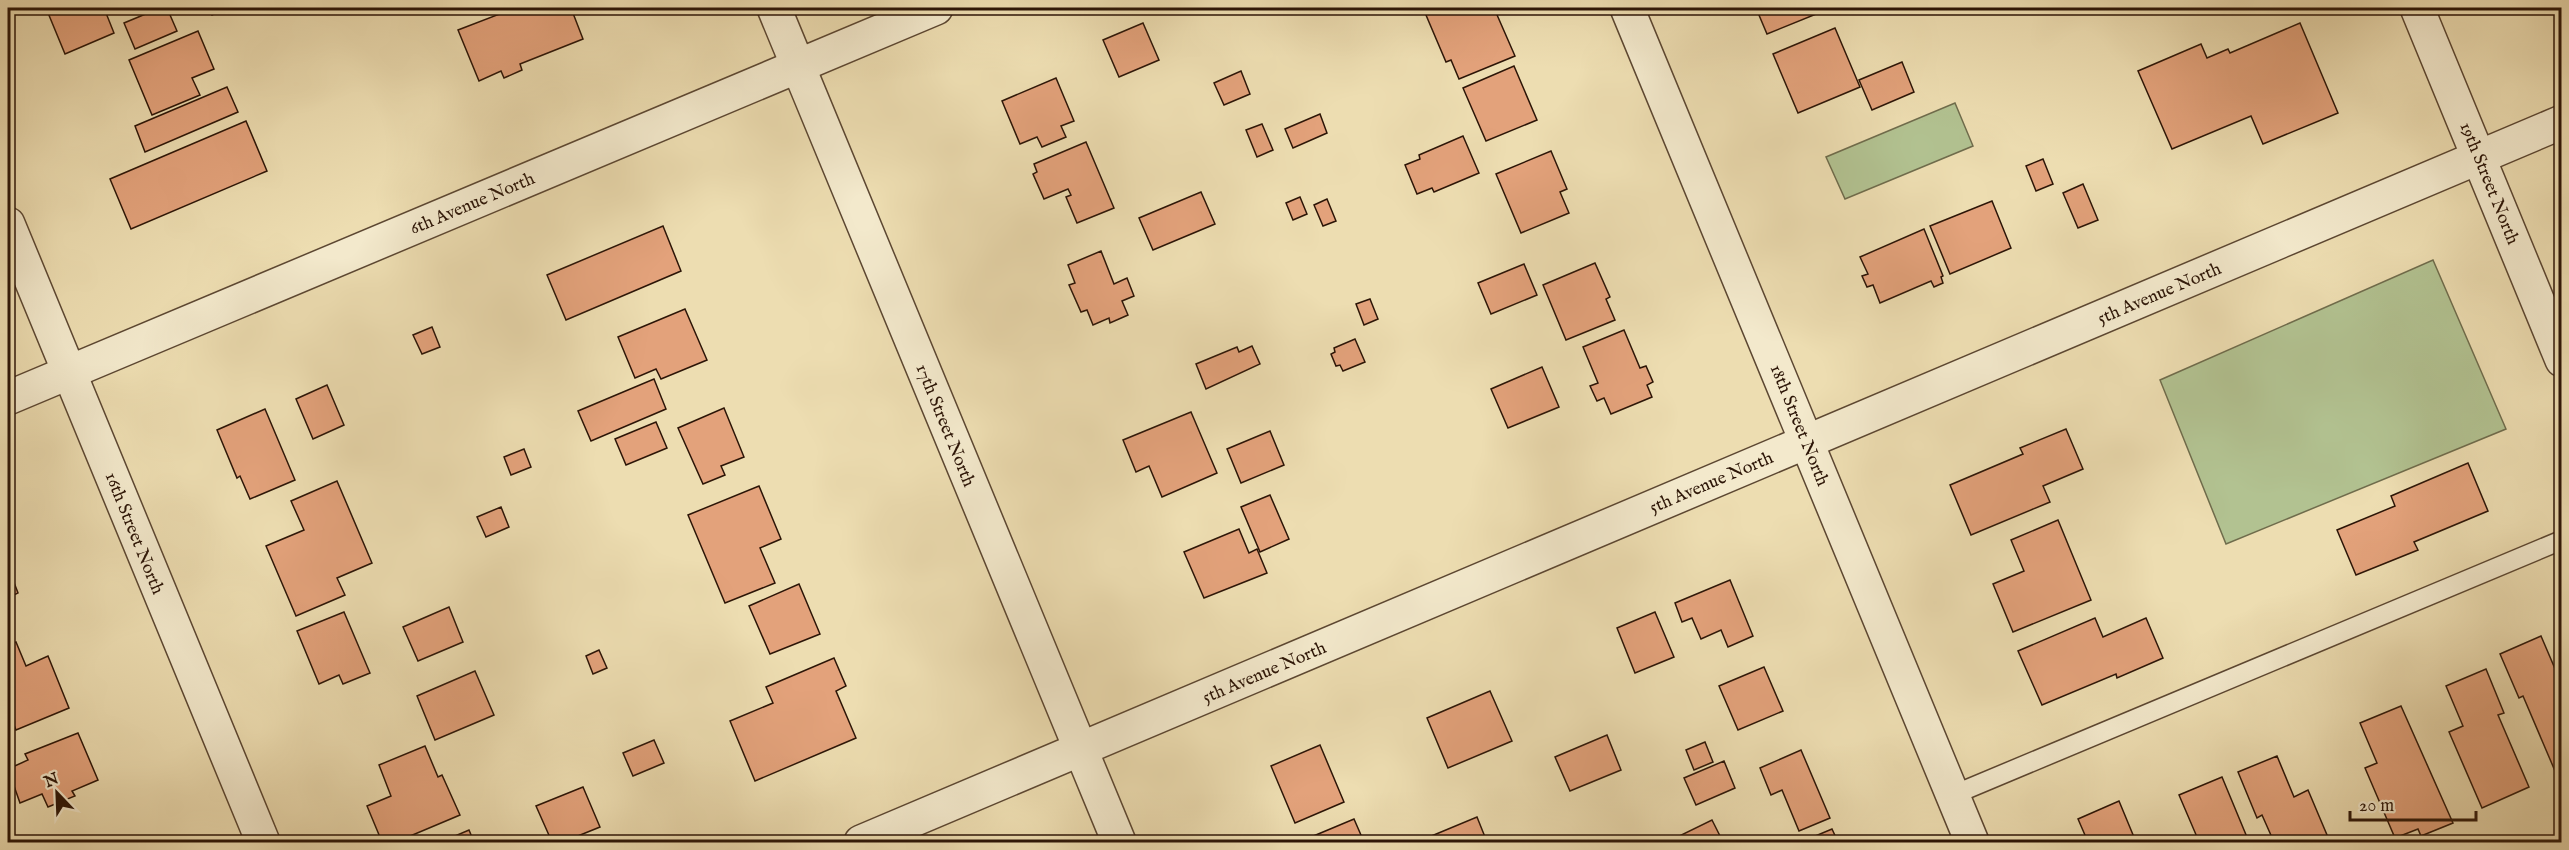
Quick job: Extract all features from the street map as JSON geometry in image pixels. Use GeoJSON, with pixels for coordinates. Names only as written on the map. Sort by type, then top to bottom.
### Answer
{"type":"FeatureCollection","features":[{"type":"Feature","properties":{"kind":"street","name":"17th Street North"},"geometry":{"type":"LineString","coordinates":[[774,8],[1119,843]]}},
{"type":"Feature","properties":{"kind":"street","name":"6th Avenue North"},"geometry":{"type":"LineString","coordinates":[[8,398],[936,8]]}},
{"type":"Feature","properties":{"kind":"street","name":"18th Street North"},"geometry":{"type":"LineString","coordinates":[[1627,8],[1972,843]]}},
{"type":"Feature","properties":{"kind":"street","name":"19th Street North"},"geometry":{"type":"LineString","coordinates":[[2417,8],[2562,360]]}},
{"type":"Feature","properties":{"kind":"street","name":"5th Avenue North"},"geometry":{"type":"LineString","coordinates":[[861,843],[2562,122]]}},
{"type":"Feature","properties":{"kind":"street","name":"16th Street North"},"geometry":{"type":"LineString","coordinates":[[8,224],[263,843]]}},
{"type":"Feature","properties":{"kind":"lane"},"geometry":{"type":"LineString","coordinates":[[1953,795],[2562,540]]}},
{"type":"Feature","properties":{"kind":"green space"},"geometry":{"type":"Polygon","coordinates":[[[1955,103],[1973,146],[1845,199],[1826,157],[1955,103]]]}},
{"type":"Feature","properties":{"kind":"green space"},"geometry":{"type":"Polygon","coordinates":[[[2433,260],[2506,429],[2226,544],[2160,380],[2433,260]]]}},
{"type":"Feature","properties":{"kind":"building"},"geometry":{"type":"Polygon","coordinates":[[[46,8],[104,8],[114,33],[65,54],[46,8]]]}},
{"type":"Feature","properties":{"kind":"building"},"geometry":{"type":"Polygon","coordinates":[[[160,8],[167,8],[177,31],[135,49],[124,23],[160,8]]]}},
{"type":"Feature","properties":{"kind":"building"},"geometry":{"type":"Polygon","coordinates":[[[209,8],[228,8],[212,15],[209,8]]]}},
{"type":"Feature","properties":{"kind":"building"},"geometry":{"type":"Polygon","coordinates":[[[515,8],[571,8],[583,39],[520,64],[522,70],[504,78],[501,71],[479,81],[458,30],[515,8]]]}},
{"type":"Feature","properties":{"kind":"building"},"geometry":{"type":"Polygon","coordinates":[[[1423,8],[1494,8],[1515,56],[1459,79],[1451,60],[1446,62],[1423,8]]]}},
{"type":"Feature","properties":{"kind":"building"},"geometry":{"type":"Polygon","coordinates":[[[1756,8],[1831,8],[1767,34],[1756,8]]]}},
{"type":"Feature","properties":{"kind":"building"},"geometry":{"type":"Polygon","coordinates":[[[1143,23],[1159,60],[1119,77],[1103,40],[1143,23]]]}},
{"type":"Feature","properties":{"kind":"building"},"geometry":{"type":"Polygon","coordinates":[[[2300,23],[2338,113],[2263,144],[2251,116],[2172,149],[2138,71],[2201,44],[2207,58],[2228,49],[2230,53],[2300,23]]]}},
{"type":"Feature","properties":{"kind":"building"},"geometry":{"type":"Polygon","coordinates":[[[1835,28],[1860,87],[1798,113],[1773,54],[1835,28]]]}},
{"type":"Feature","properties":{"kind":"building"},"geometry":{"type":"Polygon","coordinates":[[[198,31],[214,69],[192,78],[200,95],[152,115],[129,60],[198,31]]]}},
{"type":"Feature","properties":{"kind":"building"},"geometry":{"type":"Polygon","coordinates":[[[1902,62],[1914,92],[1872,110],[1859,80],[1902,62]]]}},
{"type":"Feature","properties":{"kind":"building"},"geometry":{"type":"Polygon","coordinates":[[[1514,66],[1537,120],[1486,141],[1463,88],[1514,66]]]}},
{"type":"Feature","properties":{"kind":"building"},"geometry":{"type":"Polygon","coordinates":[[[1241,71],[1250,94],[1224,105],[1214,83],[1241,71]]]}},
{"type":"Feature","properties":{"kind":"building"},"geometry":{"type":"Polygon","coordinates":[[[1056,78],[1074,121],[1061,126],[1066,137],[1042,147],[1037,137],[1020,144],[1002,101],[1056,78]]]}},
{"type":"Feature","properties":{"kind":"building"},"geometry":{"type":"Polygon","coordinates":[[[227,87],[238,112],[145,152],[135,126],[227,87]]]}},
{"type":"Feature","properties":{"kind":"building"},"geometry":{"type":"Polygon","coordinates":[[[1320,114],[1327,133],[1293,148],[1285,129],[1320,114]]]}},
{"type":"Feature","properties":{"kind":"building"},"geometry":{"type":"Polygon","coordinates":[[[246,121],[267,171],[131,229],[110,179],[246,121]]]}},
{"type":"Feature","properties":{"kind":"building"},"geometry":{"type":"Polygon","coordinates":[[[1262,124],[1273,150],[1257,157],[1246,130],[1262,124]]]}},
{"type":"Feature","properties":{"kind":"building"},"geometry":{"type":"Polygon","coordinates":[[[1463,136],[1479,173],[1434,192],[1432,188],[1417,194],[1405,165],[1420,159],[1419,155],[1463,136]]]}},
{"type":"Feature","properties":{"kind":"building"},"geometry":{"type":"Polygon","coordinates":[[[1086,142],[1114,208],[1077,223],[1066,197],[1071,195],[1068,189],[1044,199],[1033,174],[1037,172],[1034,164],[1086,142]]]}},
{"type":"Feature","properties":{"kind":"building"},"geometry":{"type":"Polygon","coordinates":[[[1551,151],[1567,189],[1560,192],[1569,213],[1521,233],[1496,174],[1551,151]]]}},
{"type":"Feature","properties":{"kind":"building"},"geometry":{"type":"Polygon","coordinates":[[[2043,159],[2053,184],[2036,191],[2026,166],[2043,159]]]}},
{"type":"Feature","properties":{"kind":"building"},"geometry":{"type":"Polygon","coordinates":[[[2083,184],[2098,220],[2078,228],[2063,193],[2083,184]]]}},
{"type":"Feature","properties":{"kind":"building"},"geometry":{"type":"Polygon","coordinates":[[[1201,192],[1215,224],[1153,250],[1139,218],[1201,192]]]}},
{"type":"Feature","properties":{"kind":"building"},"geometry":{"type":"Polygon","coordinates":[[[1300,197],[1307,214],[1293,220],[1286,203],[1300,197]]]}},
{"type":"Feature","properties":{"kind":"building"},"geometry":{"type":"Polygon","coordinates":[[[1327,199],[1336,221],[1323,226],[1314,205],[1327,199]]]}},
{"type":"Feature","properties":{"kind":"building"},"geometry":{"type":"Polygon","coordinates":[[[1992,201],[2011,248],[1950,274],[1930,226],[1992,201]]]}},
{"type":"Feature","properties":{"kind":"building"},"geometry":{"type":"Polygon","coordinates":[[[663,226],[681,271],[566,320],[547,275],[663,226]]]}},
{"type":"Feature","properties":{"kind":"building"},"geometry":{"type":"Polygon","coordinates":[[[1924,229],[1943,276],[1941,277],[1943,283],[1934,287],[1931,281],[1880,303],[1873,285],[1867,287],[1862,276],[1868,274],[1860,257],[1924,229]]]}},
{"type":"Feature","properties":{"kind":"building"},"geometry":{"type":"Polygon","coordinates":[[[1101,251],[1114,284],[1127,278],[1134,296],[1122,301],[1128,315],[1110,323],[1109,318],[1093,325],[1087,310],[1081,312],[1069,285],[1075,283],[1068,265],[1101,251]]]}},
{"type":"Feature","properties":{"kind":"building"},"geometry":{"type":"Polygon","coordinates":[[[1595,263],[1610,297],[1606,299],[1615,320],[1566,340],[1543,285],[1595,263]]]}},
{"type":"Feature","properties":{"kind":"building"},"geometry":{"type":"Polygon","coordinates":[[[1524,264],[1537,295],[1491,314],[1478,283],[1524,264]]]}},
{"type":"Feature","properties":{"kind":"building"},"geometry":{"type":"Polygon","coordinates":[[[1370,299],[1378,319],[1364,325],[1356,304],[1370,299]]]}},
{"type":"Feature","properties":{"kind":"building"},"geometry":{"type":"Polygon","coordinates":[[[685,309],[707,360],[661,379],[656,369],[635,378],[618,337],[685,309]]]}},
{"type":"Feature","properties":{"kind":"building"},"geometry":{"type":"Polygon","coordinates":[[[432,327],[440,347],[422,354],[413,335],[432,327]]]}},
{"type":"Feature","properties":{"kind":"building"},"geometry":{"type":"Polygon","coordinates":[[[1624,330],[1640,368],[1646,366],[1653,382],[1647,385],[1652,397],[1611,414],[1604,398],[1597,401],[1590,386],[1598,383],[1583,347],[1624,330]]]}},
{"type":"Feature","properties":{"kind":"building"},"geometry":{"type":"Polygon","coordinates":[[[1355,339],[1365,362],[1343,371],[1340,365],[1336,366],[1331,354],[1335,352],[1334,348],[1355,339]]]}},
{"type":"Feature","properties":{"kind":"building"},"geometry":{"type":"Polygon","coordinates":[[[1252,346],[1260,364],[1206,389],[1196,364],[1237,347],[1239,352],[1252,346]]]}},
{"type":"Feature","properties":{"kind":"building"},"geometry":{"type":"Polygon","coordinates":[[[1542,367],[1559,407],[1508,428],[1491,389],[1542,367]]]}},
{"type":"Feature","properties":{"kind":"building"},"geometry":{"type":"Polygon","coordinates":[[[654,379],[666,409],[591,441],[578,411],[654,379]]]}},
{"type":"Feature","properties":{"kind":"building"},"geometry":{"type":"Polygon","coordinates":[[[327,385],[344,425],[313,439],[296,399],[327,385]]]}},
{"type":"Feature","properties":{"kind":"building"},"geometry":{"type":"Polygon","coordinates":[[[724,408],[744,457],[721,466],[725,475],[703,484],[678,428],[724,408]]]}},
{"type":"Feature","properties":{"kind":"building"},"geometry":{"type":"Polygon","coordinates":[[[265,409],[295,480],[250,499],[240,476],[237,478],[217,430],[265,409]]]}},
{"type":"Feature","properties":{"kind":"building"},"geometry":{"type":"Polygon","coordinates":[[[1191,412],[1217,473],[1162,497],[1149,466],[1136,472],[1123,440],[1191,412]]]}},
{"type":"Feature","properties":{"kind":"building"},"geometry":{"type":"Polygon","coordinates":[[[656,422],[667,448],[626,465],[615,439],[656,422]]]}},
{"type":"Feature","properties":{"kind":"building"},"geometry":{"type":"Polygon","coordinates":[[[2066,429],[2083,469],[2043,486],[2050,502],[1971,535],[1950,485],[2023,454],[2020,448],[2066,429]]]}},
{"type":"Feature","properties":{"kind":"building"},"geometry":{"type":"Polygon","coordinates":[[[1270,431],[1284,465],[1241,483],[1227,449],[1270,431]]]}},
{"type":"Feature","properties":{"kind":"building"},"geometry":{"type":"Polygon","coordinates":[[[524,449],[531,467],[511,475],[504,457],[524,449]]]}},
{"type":"Feature","properties":{"kind":"building"},"geometry":{"type":"Polygon","coordinates":[[[2468,463],[2488,511],[2414,542],[2418,550],[2356,575],[2337,530],[2395,506],[2391,496],[2468,463]]]}},
{"type":"Feature","properties":{"kind":"building"},"geometry":{"type":"Polygon","coordinates":[[[337,481],[372,563],[337,578],[345,595],[296,616],[266,546],[304,530],[291,501],[337,481]]]}},
{"type":"Feature","properties":{"kind":"building"},"geometry":{"type":"Polygon","coordinates":[[[759,486],[781,539],[760,548],[775,583],[725,603],[688,515],[759,486]]]}},
{"type":"Feature","properties":{"kind":"building"},"geometry":{"type":"Polygon","coordinates":[[[1270,495],[1289,539],[1260,552],[1241,507],[1270,495]]]}},
{"type":"Feature","properties":{"kind":"building"},"geometry":{"type":"Polygon","coordinates":[[[501,507],[509,527],[486,537],[477,517],[501,507]]]}},
{"type":"Feature","properties":{"kind":"building"},"geometry":{"type":"Polygon","coordinates":[[[2058,520],[2091,600],[2013,632],[1993,584],[2024,571],[2011,540],[2058,520]]]}},
{"type":"Feature","properties":{"kind":"building"},"geometry":{"type":"Polygon","coordinates":[[[1239,529],[1249,553],[1257,549],[1267,573],[1204,598],[1184,552],[1239,529]]]}},
{"type":"Feature","properties":{"kind":"building"},"geometry":{"type":"Polygon","coordinates":[[[8,567],[18,593],[8,598],[8,567]]]}},
{"type":"Feature","properties":{"kind":"building"},"geometry":{"type":"Polygon","coordinates":[[[1730,580],[1753,636],[1728,647],[1721,630],[1701,639],[1692,618],[1682,622],[1675,603],[1730,580]]]}},
{"type":"Feature","properties":{"kind":"building"},"geometry":{"type":"Polygon","coordinates":[[[799,584],[820,634],[770,654],[749,606],[799,584]]]}},
{"type":"Feature","properties":{"kind":"building"},"geometry":{"type":"Polygon","coordinates":[[[449,607],[463,642],[418,661],[403,627],[449,607]]]}},
{"type":"Feature","properties":{"kind":"building"},"geometry":{"type":"Polygon","coordinates":[[[344,612],[370,673],[343,684],[339,675],[319,684],[297,631],[344,612]]]}},
{"type":"Feature","properties":{"kind":"building"},"geometry":{"type":"Polygon","coordinates":[[[1655,612],[1674,657],[1635,673],[1617,628],[1655,612]]]}},
{"type":"Feature","properties":{"kind":"building"},"geometry":{"type":"Polygon","coordinates":[[[2095,618],[2103,637],[2146,618],[2163,658],[2117,678],[2116,674],[2042,705],[2018,651],[2095,618]]]}},
{"type":"Feature","properties":{"kind":"building"},"geometry":{"type":"Polygon","coordinates":[[[2541,636],[2559,678],[2562,677],[2562,777],[2558,778],[2523,696],[2519,698],[2500,654],[2541,636]]]}},
{"type":"Feature","properties":{"kind":"building"},"geometry":{"type":"Polygon","coordinates":[[[16,642],[26,666],[48,656],[69,708],[16,730],[8,710],[8,645],[16,642]]]}},
{"type":"Feature","properties":{"kind":"building"},"geometry":{"type":"Polygon","coordinates":[[[599,650],[607,668],[593,674],[586,656],[599,650]]]}},
{"type":"Feature","properties":{"kind":"building"},"geometry":{"type":"Polygon","coordinates":[[[834,658],[846,686],[836,691],[856,738],[755,781],[730,721],[773,703],[766,687],[834,658]]]}},
{"type":"Feature","properties":{"kind":"building"},"geometry":{"type":"Polygon","coordinates":[[[1764,667],[1783,711],[1738,730],[1719,686],[1764,667]]]}},
{"type":"Feature","properties":{"kind":"building"},"geometry":{"type":"Polygon","coordinates":[[[2486,669],[2504,713],[2498,715],[2529,787],[2482,808],[2449,732],[2463,726],[2446,686],[2486,669]]]}},
{"type":"Feature","properties":{"kind":"building"},"geometry":{"type":"Polygon","coordinates":[[[475,671],[494,715],[435,740],[417,696],[475,671]]]}},
{"type":"Feature","properties":{"kind":"building"},"geometry":{"type":"Polygon","coordinates":[[[1490,691],[1512,741],[1448,768],[1427,718],[1490,691]]]}},
{"type":"Feature","properties":{"kind":"building"},"geometry":{"type":"Polygon","coordinates":[[[2401,706],[2453,823],[2421,836],[2418,829],[2395,838],[2365,768],[2377,763],[2360,723],[2401,706]]]}},
{"type":"Feature","properties":{"kind":"building"},"geometry":{"type":"Polygon","coordinates":[[[78,733],[98,780],[72,791],[75,796],[48,807],[42,794],[20,803],[8,769],[28,760],[25,754],[78,733]]]}},
{"type":"Feature","properties":{"kind":"building"},"geometry":{"type":"Polygon","coordinates":[[[1607,735],[1621,770],[1570,791],[1555,757],[1607,735]]]}},
{"type":"Feature","properties":{"kind":"building"},"geometry":{"type":"Polygon","coordinates":[[[654,740],[664,763],[633,776],[623,753],[654,740]]]}},
{"type":"Feature","properties":{"kind":"building"},"geometry":{"type":"Polygon","coordinates":[[[1705,742],[1713,762],[1694,770],[1686,750],[1705,742]]]}},
{"type":"Feature","properties":{"kind":"building"},"geometry":{"type":"Polygon","coordinates":[[[1320,745],[1344,802],[1295,823],[1271,766],[1320,745]]]}},
{"type":"Feature","properties":{"kind":"building"},"geometry":{"type":"Polygon","coordinates":[[[425,746],[438,777],[442,775],[460,815],[396,842],[382,842],[367,806],[391,796],[379,765],[425,746]]]}},
{"type":"Feature","properties":{"kind":"building"},"geometry":{"type":"Polygon","coordinates":[[[1801,750],[1830,818],[1799,831],[1782,790],[1771,795],[1760,768],[1801,750]]]}},
{"type":"Feature","properties":{"kind":"building"},"geometry":{"type":"Polygon","coordinates":[[[2277,756],[2294,797],[2308,790],[2330,842],[2274,842],[2262,815],[2257,818],[2238,772],[2277,756]]]}},
{"type":"Feature","properties":{"kind":"building"},"geometry":{"type":"Polygon","coordinates":[[[1724,761],[1735,788],[1696,805],[1684,778],[1724,761]]]}},
{"type":"Feature","properties":{"kind":"building"},"geometry":{"type":"Polygon","coordinates":[[[2222,777],[2249,842],[2185,842],[2197,837],[2179,795],[2222,777]]]}},
{"type":"Feature","properties":{"kind":"building"},"geometry":{"type":"Polygon","coordinates":[[[583,787],[600,827],[563,842],[552,842],[536,806],[583,787]]]}},
{"type":"Feature","properties":{"kind":"building"},"geometry":{"type":"Polygon","coordinates":[[[2119,801],[2136,842],[2088,842],[2078,819],[2119,801]]]}},
{"type":"Feature","properties":{"kind":"building"},"geometry":{"type":"Polygon","coordinates":[[[1477,817],[1487,842],[1417,842],[1477,817]]]}},
{"type":"Feature","properties":{"kind":"building"},"geometry":{"type":"Polygon","coordinates":[[[1354,819],[1364,842],[1305,842],[1304,840],[1354,819]]]}},
{"type":"Feature","properties":{"kind":"building"},"geometry":{"type":"Polygon","coordinates":[[[1712,820],[1722,840],[1718,842],[1672,842],[1671,840],[1712,820]]]}},
{"type":"Feature","properties":{"kind":"building"},"geometry":{"type":"Polygon","coordinates":[[[1832,829],[1838,842],[1801,842],[1832,829]]]}},
{"type":"Feature","properties":{"kind":"building"},"geometry":{"type":"Polygon","coordinates":[[[469,830],[474,842],[441,842],[469,830]]]}}]}
